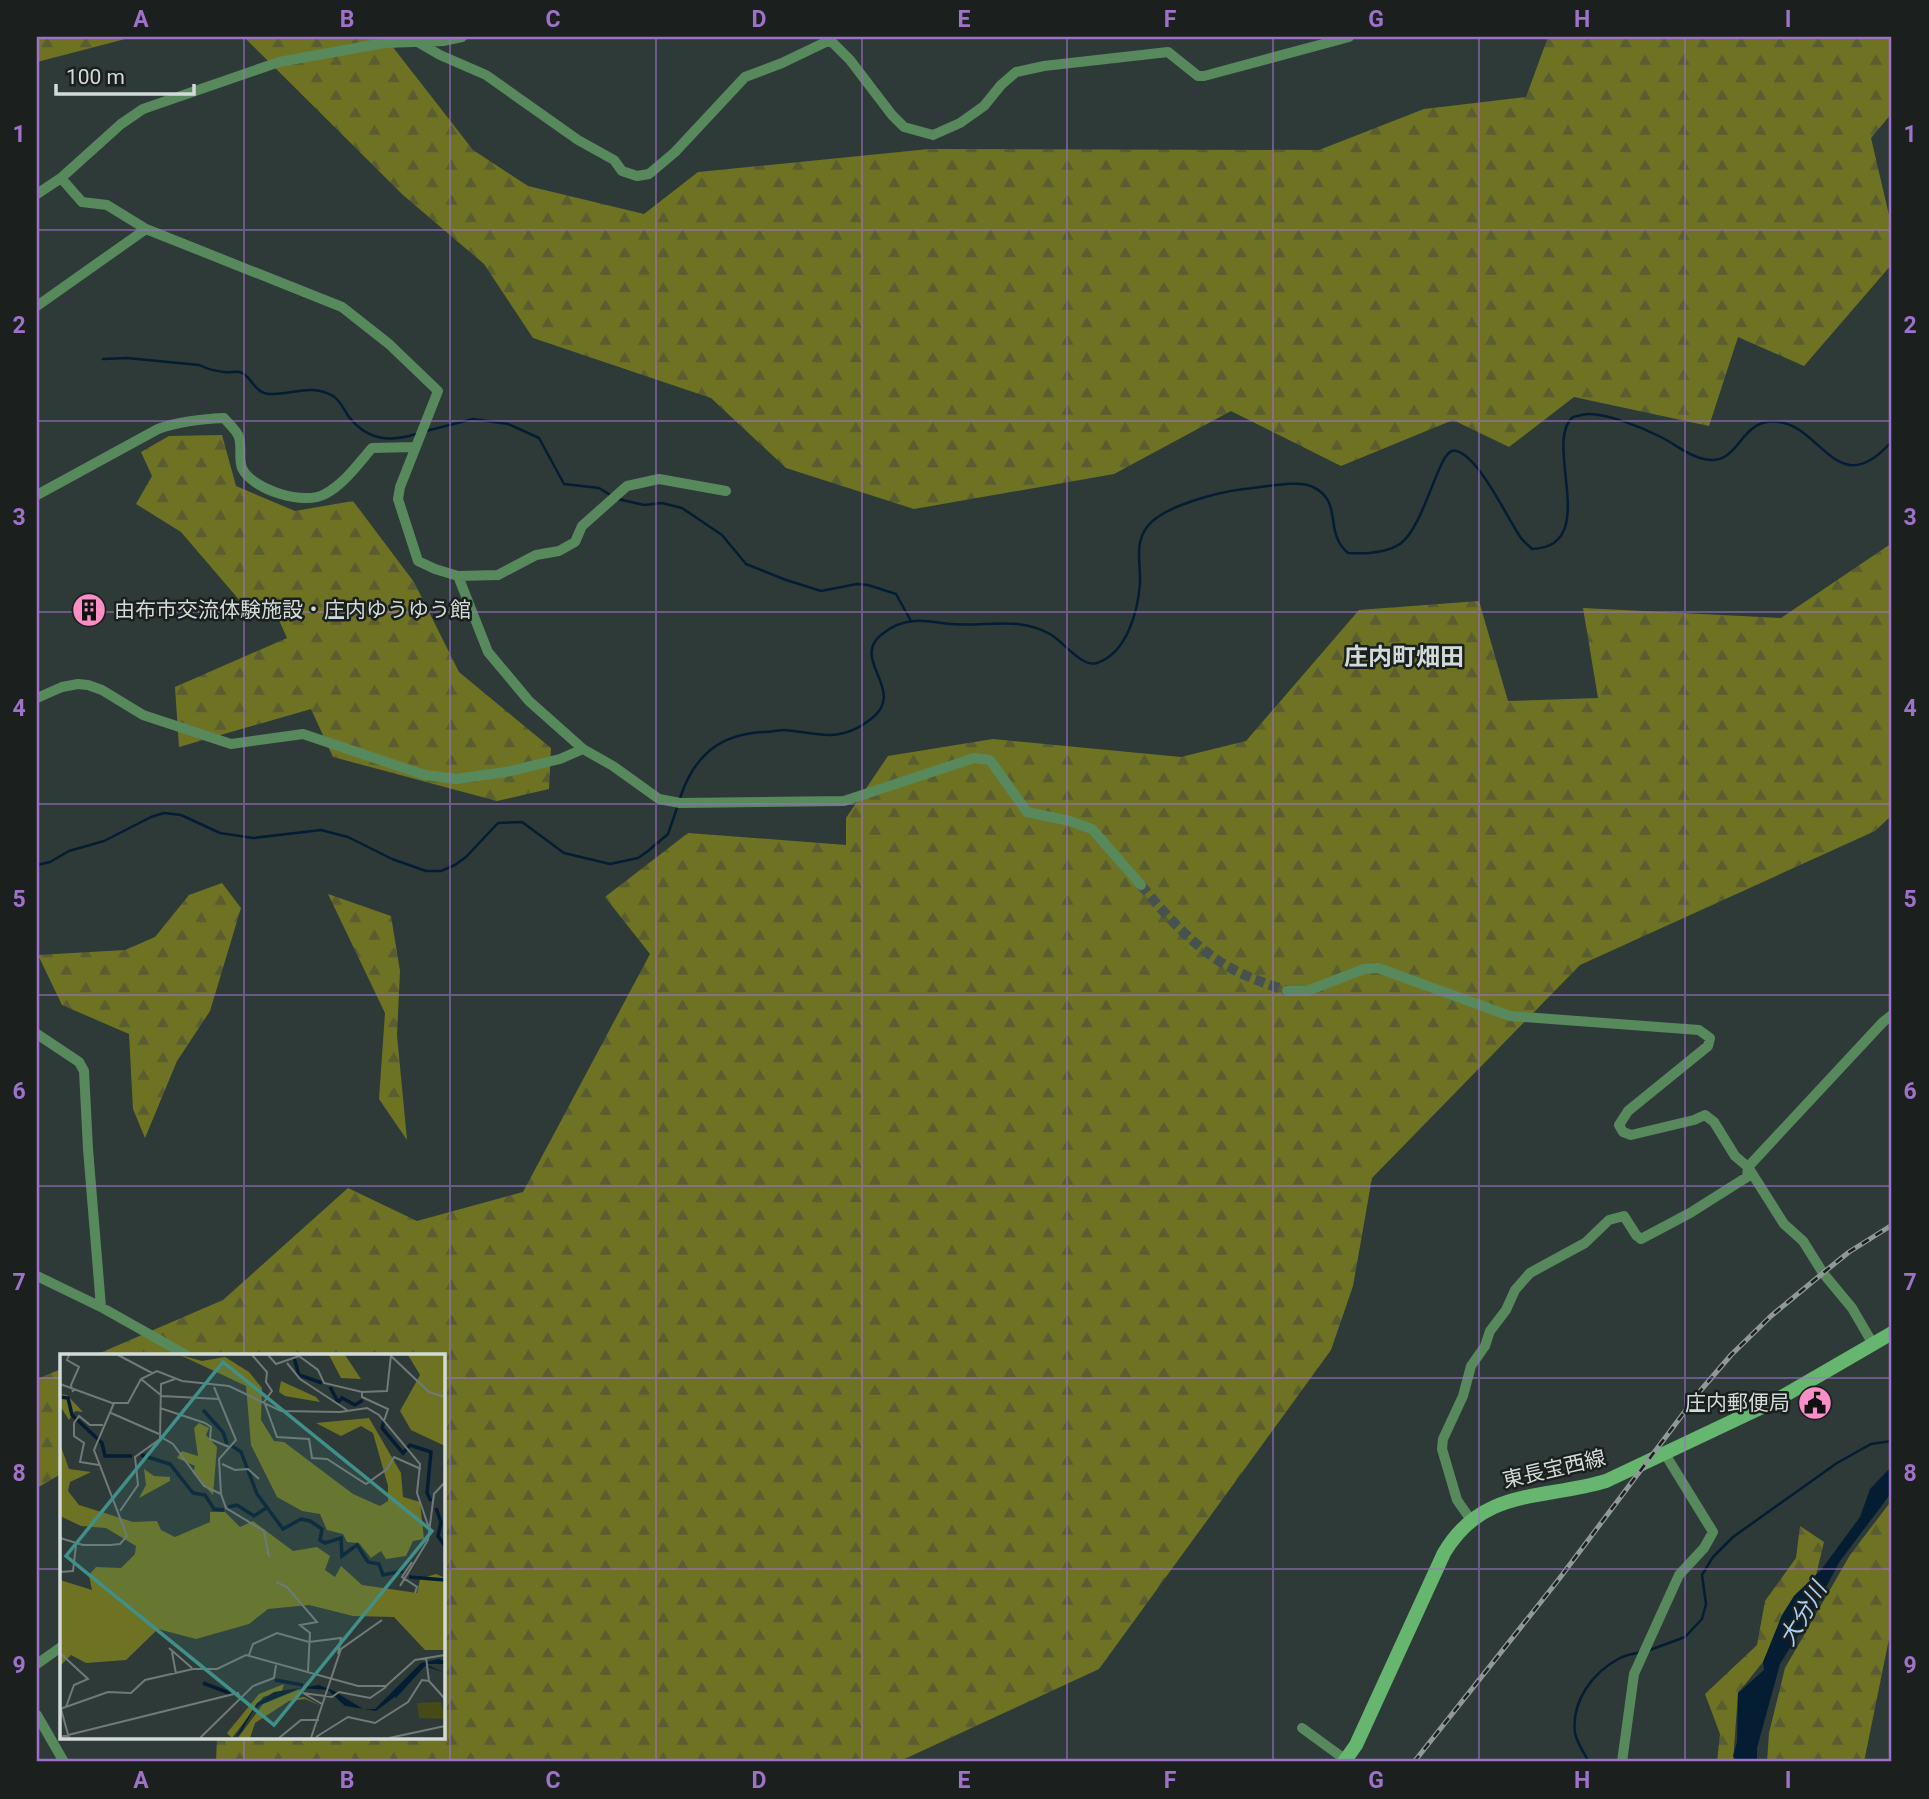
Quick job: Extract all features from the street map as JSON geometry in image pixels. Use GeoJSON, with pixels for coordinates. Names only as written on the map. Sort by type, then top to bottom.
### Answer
{"type":"FeatureCollection","features":[{"type":"Feature","properties":{"kind":"main road","name":"東長宝西線"},"geometry":{"type":"LineString","coordinates":[[1345,1761],[1356,1745],[1444,1553],[1455,1535],[1471,1520],[1510,1499],[1583,1488],[1606,1481],[1773,1402],[1892,1333]]}},
{"type":"Feature","properties":{"kind":"street"},"geometry":{"type":"LineString","coordinates":[[37,194],[61,178],[113,130],[143,109],[279,62],[411,38],[443,41],[462,37]]}},
{"type":"Feature","properties":{"kind":"street"},"geometry":{"type":"LineString","coordinates":[[411,38],[440,55],[486,75],[578,141],[614,160],[622,171],[637,176],[649,174],[675,152],[745,77],[830,40],[850,60],[885,107],[904,127],[933,135],[960,123],[984,106],[1016,72],[1155,52],[1173,54],[1198,76],[1250,65],[1349,37]]}},
{"type":"Feature","properties":{"kind":"street"},"geometry":{"type":"LineString","coordinates":[[61,178],[82,202],[107,205],[146,229],[342,307],[389,344],[438,391],[400,487],[398,499],[418,561],[458,576],[498,575],[536,555],[559,551],[575,542],[582,526],[627,486],[659,480],[726,491]]}},
{"type":"Feature","properties":{"kind":"street"},"geometry":{"type":"LineString","coordinates":[[37,306],[146,229]]}},
{"type":"Feature","properties":{"kind":"street"},"geometry":{"type":"LineString","coordinates":[[37,495],[158,429],[196,419],[224,418],[239,436],[242,467],[254,481],[274,494],[316,498],[325,495],[348,476],[372,448],[416,447]]}},
{"type":"Feature","properties":{"kind":"street"},"geometry":{"type":"LineString","coordinates":[[458,576],[488,652],[529,701],[583,749],[613,766],[659,799],[680,803],[844,801],[974,758],[990,760],[1027,812],[1070,821],[1092,829],[1140,885]]}},
{"type":"Feature","properties":{"kind":"street"},"geometry":{"type":"LineString","coordinates":[[37,698],[62,687],[88,685],[102,690],[144,715],[231,744],[303,734],[425,775],[456,779],[506,772],[560,759],[583,749]]}},
{"type":"Feature","properties":{"kind":"street"},"geometry":{"type":"LineString","coordinates":[[1287,990],[1307,991],[1364,969],[1378,968],[1510,1016],[1699,1030],[1710,1038],[1708,1046],[1628,1111],[1619,1125],[1623,1132],[1631,1135],[1695,1120],[1705,1115],[1713,1122],[1735,1156],[1748,1167],[1784,1224],[1803,1241],[1823,1273],[1852,1308],[1873,1344]]}},
{"type":"Feature","properties":{"kind":"street"},"geometry":{"type":"LineString","coordinates":[[1471,1520],[1452,1486],[1443,1439],[1462,1396],[1471,1366],[1485,1346],[1490,1331],[1506,1310],[1515,1290],[1530,1273],[1585,1243],[1609,1220],[1624,1216],[1636,1235],[1642,1239],[1747,1177],[1748,1167],[1882,1022],[1892,1015]]}},
{"type":"Feature","properties":{"kind":"street"},"geometry":{"type":"LineString","coordinates":[[37,1034],[79,1062],[84,1071],[101,1307]]}},
{"type":"Feature","properties":{"kind":"street"},"geometry":{"type":"LineString","coordinates":[[37,1276],[101,1307],[184,1354]]}},
{"type":"Feature","properties":{"kind":"street"},"geometry":{"type":"LineString","coordinates":[[1622,1762],[1634,1674],[1679,1575],[1704,1548],[1713,1532],[1665,1454]]}},
{"type":"Feature","properties":{"kind":"street"},"geometry":{"type":"LineString","coordinates":[[37,1664],[60,1648]]}},
{"type":"Feature","properties":{"kind":"street"},"geometry":{"type":"LineString","coordinates":[[37,1715],[64,1762]]}},
{"type":"Feature","properties":{"kind":"street"},"geometry":{"type":"LineString","coordinates":[[1301,1728],[1345,1761]]}},
{"type":"Feature","properties":{"kind":"green space"},"geometry":{"type":"Polygon","coordinates":[[[37,37],[133,37],[37,62],[37,37]]]}},
{"type":"Feature","properties":{"kind":"green space"},"geometry":{"type":"Polygon","coordinates":[[[244,37],[385,37],[473,150],[528,186],[644,214],[698,172],[929,149],[1319,150],[1424,109],[1526,97],[1548,37],[1892,39],[1892,113],[1871,138],[1892,228],[1892,264],[1804,366],[1738,337],[1709,426],[1574,397],[1509,447],[1453,420],[1341,466],[1231,411],[1114,474],[914,509],[786,468],[711,398],[533,338],[484,264],[403,195],[244,37]]]}},
{"type":"Feature","properties":{"kind":"green space"},"geometry":{"type":"Polygon","coordinates":[[[222,435],[236,486],[295,511],[353,501],[414,582],[459,672],[551,748],[549,789],[497,801],[333,757],[311,709],[179,747],[175,687],[287,638],[270,600],[247,609],[181,532],[136,504],[152,476],[141,452],[169,436],[222,435]]]}},
{"type":"Feature","properties":{"kind":"green space"},"geometry":{"type":"Polygon","coordinates":[[[1892,543],[1892,815],[1875,831],[1580,965],[1372,1178],[1353,1286],[1331,1350],[1099,1669],[898,1762],[216,1762],[217,1740],[444,1740],[444,1354],[98,1354],[223,1300],[348,1188],[417,1221],[523,1192],[650,954],[605,897],[688,833],[846,845],[846,818],[888,756],[993,739],[1181,757],[1246,741],[1359,610],[1479,601],[1508,701],[1598,698],[1583,608],[1781,618],[1892,543]]]}},
{"type":"Feature","properties":{"kind":"green space"},"geometry":{"type":"Polygon","coordinates":[[[222,883],[241,908],[210,1011],[177,1061],[145,1138],[133,1109],[129,1034],[62,1005],[38,955],[125,950],[155,937],[189,895],[222,883]]]}},
{"type":"Feature","properties":{"kind":"green space"},"geometry":{"type":"Polygon","coordinates":[[[328,894],[391,916],[400,971],[397,1035],[407,1140],[379,1099],[385,1013],[328,894]]]}},
{"type":"Feature","properties":{"kind":"green space"},"geometry":{"type":"Polygon","coordinates":[[[60,1369],[60,1475],[37,1488],[37,1379],[60,1369]]]}},
{"type":"Feature","properties":{"kind":"green space"},"geometry":{"type":"Polygon","coordinates":[[[1892,1500],[1892,1624],[1864,1762],[1767,1762],[1769,1733],[1785,1668],[1850,1555],[1892,1500]]]}},
{"type":"Feature","properties":{"kind":"green space"},"geometry":{"type":"Polygon","coordinates":[[[1800,1526],[1824,1542],[1816,1575],[1794,1596],[1763,1662],[1738,1693],[1733,1762],[1717,1762],[1720,1734],[1705,1694],[1757,1645],[1765,1601],[1796,1558],[1800,1526]]]}},
{"type":"Feature","properties":{"kind":"water","name":"大分川"},"geometry":{"type":"Polygon","coordinates":[[[1892,1466],[1892,1492],[1840,1561],[1780,1664],[1757,1748],[1757,1762],[1737,1762],[1733,1756],[1737,1742],[1738,1693],[1764,1670],[1763,1662],[1782,1615],[1794,1596],[1821,1570],[1860,1517],[1870,1489],[1892,1466]]]}},
{"type":"Feature","properties":{"kind":"waterway"},"geometry":{"type":"LineString","coordinates":[[103,359],[127,358],[240,372],[260,391],[269,394],[317,390],[338,400],[356,425],[372,435],[397,438],[416,434]]}},
{"type":"Feature","properties":{"kind":"waterway"},"geometry":{"type":"LineString","coordinates":[[680,798],[701,759],[710,750],[734,737],[785,730],[839,734],[860,727],[871,719],[881,708],[884,698],[874,665],[873,645],[884,632],[900,624],[919,621],[964,625],[1025,625],[1050,634],[1085,662],[1097,663],[1107,658],[1123,641],[1137,606],[1140,583],[1139,547],[1147,527],[1165,513],[1206,497],[1280,485],[1313,487],[1328,501],[1336,536],[1348,553],[1382,551],[1400,544],[1409,535],[1441,464],[1452,451],[1461,453],[1481,473],[1521,538],[1532,549],[1553,544],[1564,531],[1568,513],[1563,448],[1565,430],[1573,417],[1589,414],[1616,419],[1654,433],[1687,453],[1716,460],[1726,456],[1747,433],[1766,422],[1779,422],[1794,427],[1831,457],[1844,464],[1858,465],[1873,458],[1892,441]]}},
{"type":"Feature","properties":{"kind":"waterway"},"geometry":{"type":"LineString","coordinates":[[426,431],[473,419],[508,424],[539,438],[564,484],[599,488],[612,496]]}},
{"type":"Feature","properties":{"kind":"waterway"},"geometry":{"type":"LineString","coordinates":[[618,499],[644,505],[662,503],[682,508],[722,535],[746,564],[786,580],[821,591],[857,584],[896,594],[911,621]]}},
{"type":"Feature","properties":{"kind":"waterway"},"geometry":{"type":"LineString","coordinates":[[37,865],[50,862],[69,851],[104,841],[164,813],[181,815],[220,833],[253,838],[321,830],[348,837],[392,859],[426,871],[441,871],[455,865],[498,823],[522,822],[564,853],[610,864],[638,858],[668,834],[678,805]]}},
{"type":"Feature","properties":{"kind":"waterway"},"geometry":{"type":"LineString","coordinates":[[1647,1651],[1685,1637],[1702,1619],[1706,1604],[1702,1575],[1713,1557],[1733,1537],[1837,1463],[1871,1444],[1892,1441]]}},
{"type":"Feature","properties":{"kind":"waterway"},"geometry":{"type":"LineString","coordinates":[[1589,1762],[1575,1733],[1580,1699],[1593,1679],[1610,1664],[1622,1657],[1641,1652]]}},
{"type":"Feature","properties":{"kind":"tunnel"},"geometry":{"type":"LineString","coordinates":[[1141,885],[1176,925],[1216,959],[1241,973],[1287,991]]}},
{"type":"Feature","properties":{"kind":"railway"},"geometry":{"type":"LineString","coordinates":[[1414,1762],[1559,1579],[1701,1390],[1731,1355],[1771,1316],[1849,1252],[1892,1225]]}},
{"type":"Feature","properties":{"kind":"place","name":"由布市交流体験施設・庄内ゆうゆう館"},"geometry":{"type":"Point","coordinates":[89,610]}},
{"type":"Feature","properties":{"kind":"place","name":"庄内郵便局"},"geometry":{"type":"Point","coordinates":[1815,1403]}},
{"type":"Feature","properties":{"kind":"district","name":"庄内町畑田"},"geometry":{"type":"Point","coordinates":[1404,657]}}]}
